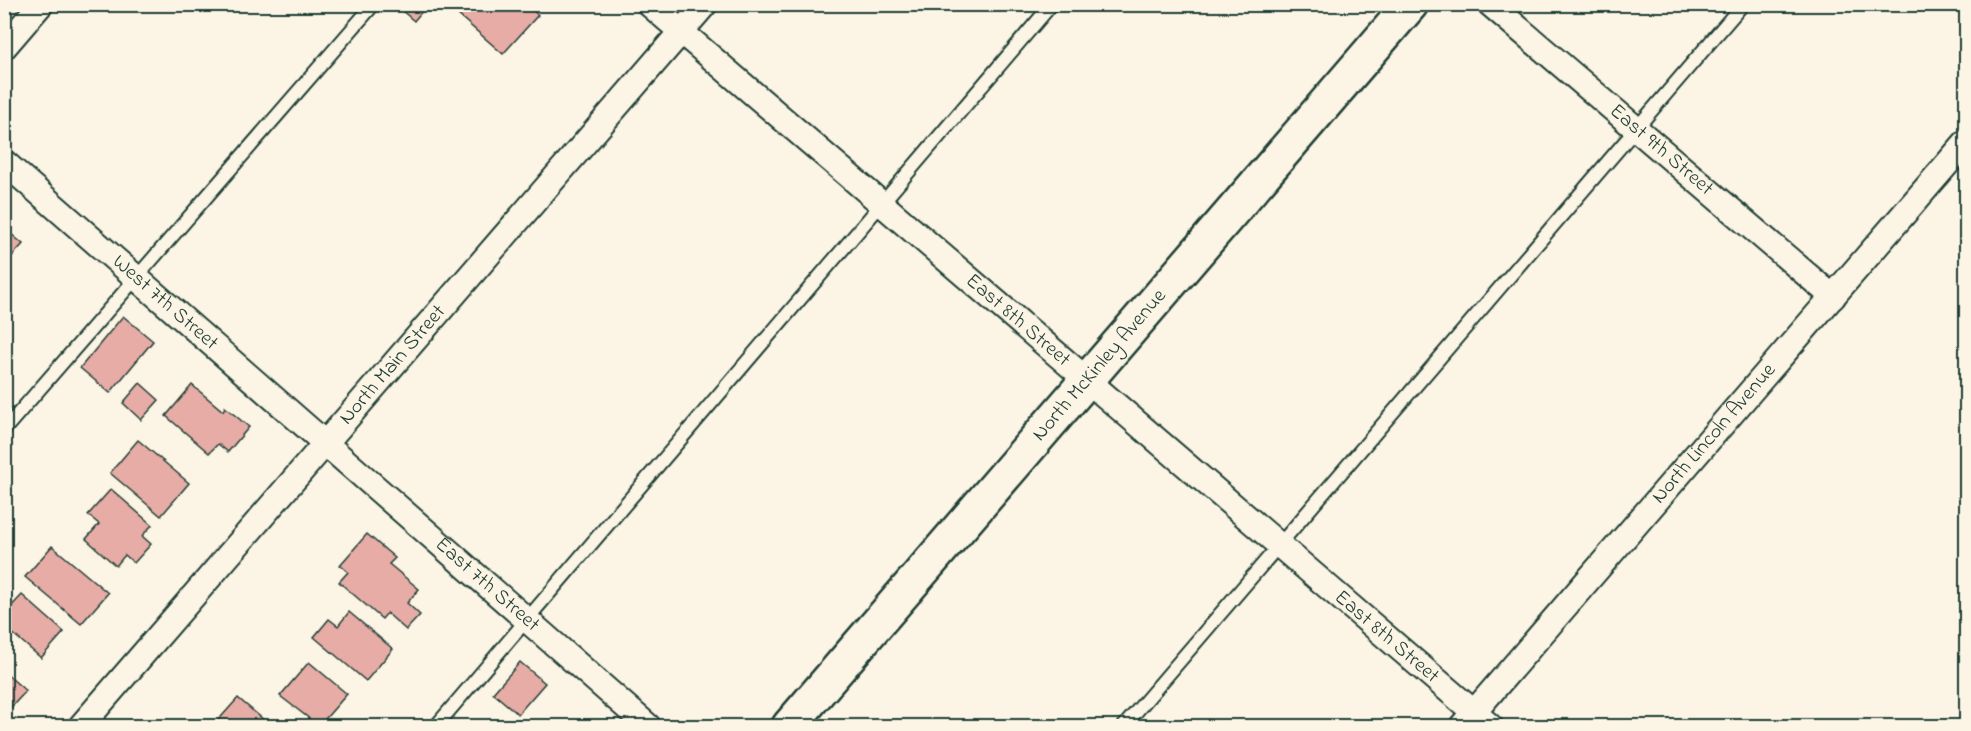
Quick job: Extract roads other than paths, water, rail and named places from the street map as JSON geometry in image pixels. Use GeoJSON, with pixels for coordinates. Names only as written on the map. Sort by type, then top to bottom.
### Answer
{"type":"FeatureCollection","features":[{"type":"Feature","properties":{"kind":"main road","name":"North McKinley Avenue"},"geometry":{"type":"LineString","coordinates":[[789,726],[1411,4]]}},
{"type":"Feature","properties":{"kind":"street","name":"East 8th Street"},"geometry":{"type":"LineString","coordinates":[[649,4],[1278,545],[1475,722]]}},
{"type":"Feature","properties":{"kind":"street","name":"North Main Street"},"geometry":{"type":"LineString","coordinates":[[81,726],[705,4]]}},
{"type":"Feature","properties":{"kind":"street","name":"East 9th Street"},"geometry":{"type":"LineString","coordinates":[[1490,4],[1833,297]]}},
{"type":"Feature","properties":{"kind":"street"},"geometry":{"type":"LineString","coordinates":[[4,47],[35,7]]}},
{"type":"Feature","properties":{"kind":"street","name":"North Lincoln Avenue"},"geometry":{"type":"LineString","coordinates":[[1475,722],[1966,142]]}},
{"type":"Feature","properties":{"kind":"street","name":"West 7th Street"},"geometry":{"type":"LineString","coordinates":[[4,162],[325,444]]}},
{"type":"Feature","properties":{"kind":"street","name":"East 7th Street"},"geometry":{"type":"LineString","coordinates":[[325,444],[648,726]]}},
{"type":"Feature","properties":{"kind":"lane"},"geometry":{"type":"LineString","coordinates":[[4,430],[374,4]]}},
{"type":"Feature","properties":{"kind":"lane"},"geometry":{"type":"LineString","coordinates":[[436,726],[883,206],[1052,4]]}},
{"type":"Feature","properties":{"kind":"lane"},"geometry":{"type":"LineString","coordinates":[[1124,726],[1743,4]]}}]}
